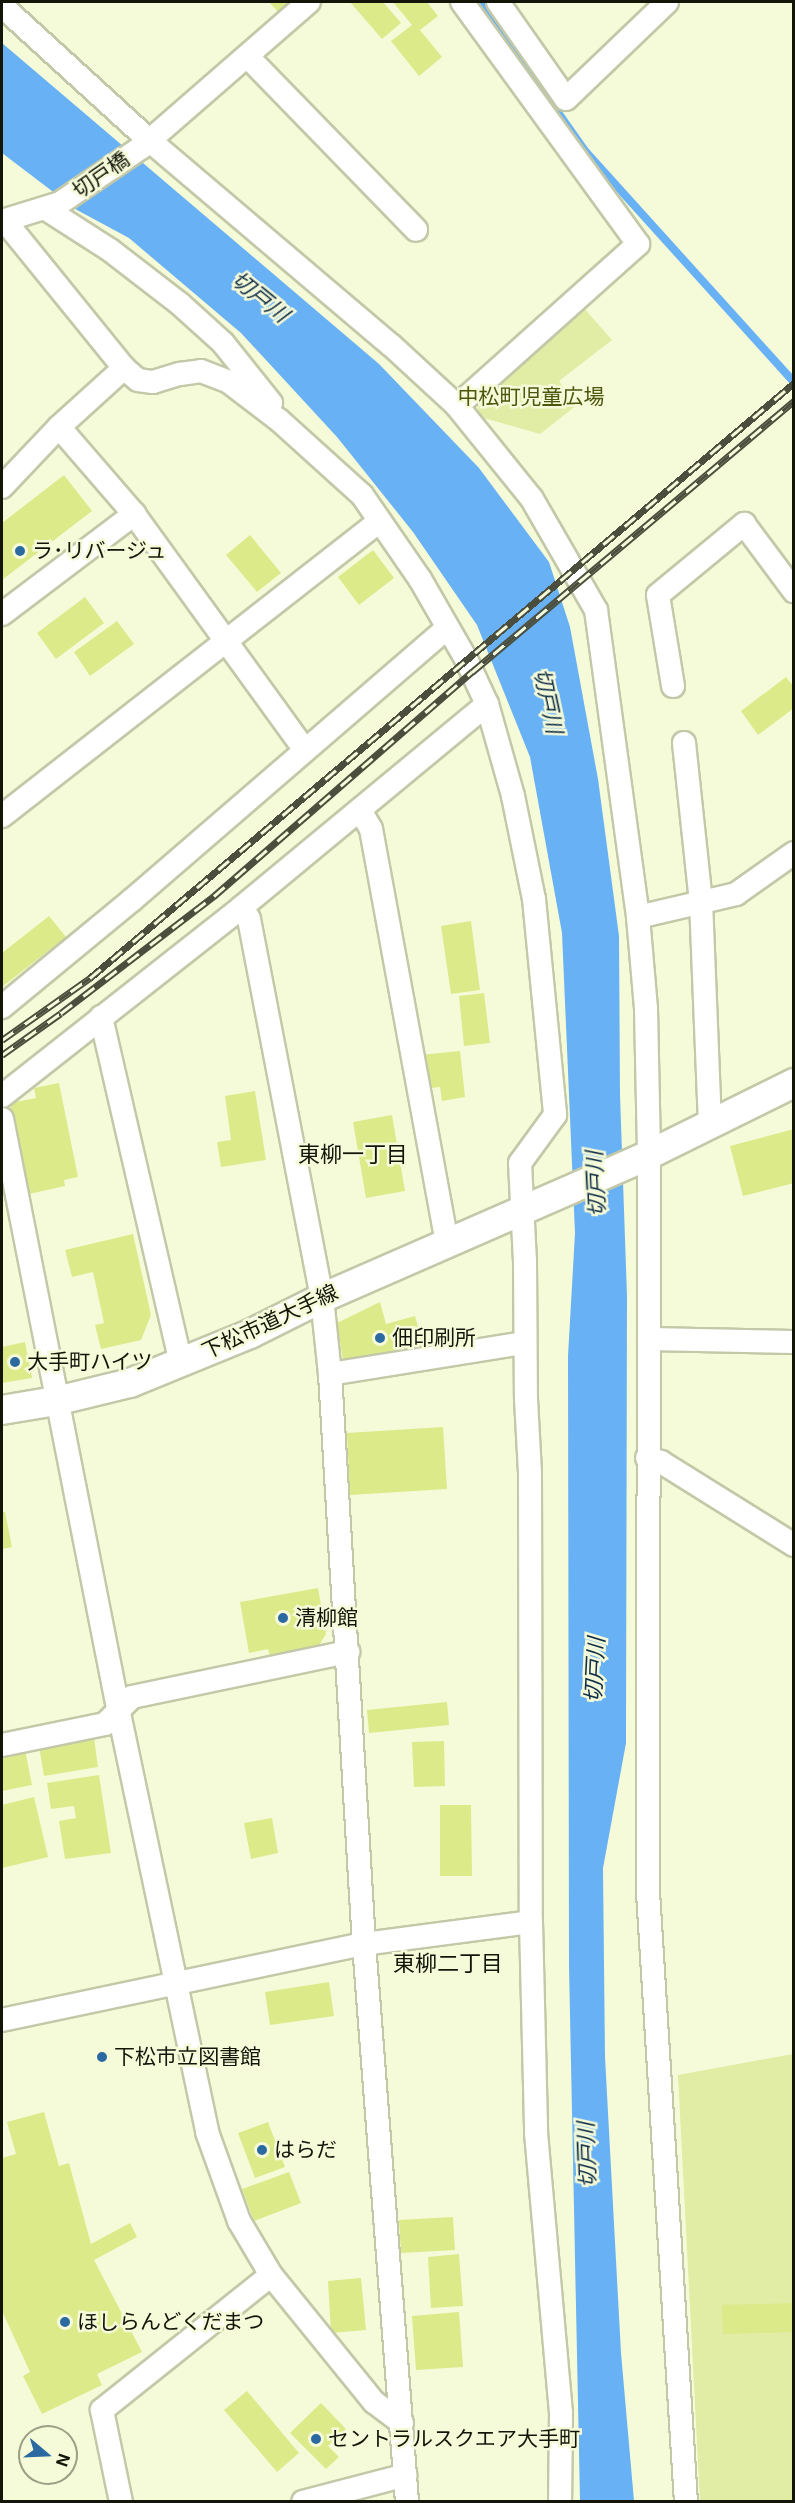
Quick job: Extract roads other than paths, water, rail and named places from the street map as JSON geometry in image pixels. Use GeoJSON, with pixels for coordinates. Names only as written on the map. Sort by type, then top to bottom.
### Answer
{"type":"FeatureCollection","features":[{"type":"Feature","properties":{"kind":"street","name":"切戸橋"},"geometry":{"type":"LineString","coordinates":[[3,221],[53,206],[146,143],[309,2]]}},
{"type":"Feature","properties":{"kind":"street"},"geometry":{"type":"LineString","coordinates":[[457,406],[638,244],[462,2]]}},
{"type":"Feature","properties":{"kind":"street"},"geometry":{"type":"LineString","coordinates":[[498,2],[566,99],[667,2]]}},
{"type":"Feature","properties":{"kind":"street"},"geometry":{"type":"LineString","coordinates":[[2,6],[146,143],[391,345],[457,406],[532,499],[596,610],[638,917],[646,1009],[643,1157],[649,1339],[648,1892],[686,2502]]}},
{"type":"Feature","properties":{"kind":"street"},"geometry":{"type":"LineString","coordinates":[[248,57],[416,230]]}},
{"type":"Feature","properties":{"kind":"street"},"geometry":{"type":"LineString","coordinates":[[53,206],[180,304],[222,343],[276,409],[280,421]]}},
{"type":"Feature","properties":{"kind":"street"},"geometry":{"type":"LineString","coordinates":[[3,221],[124,368],[138,380],[153,382],[201,371],[229,382],[280,421],[362,495],[420,579],[466,659],[487,704],[513,796],[534,899],[555,1115],[520,1162],[526,1210],[524,1343],[530,1472],[531,1922],[536,2133],[561,2413],[560,2502]]}},
{"type":"Feature","properties":{"kind":"street"},"geometry":{"type":"LineString","coordinates":[[2,487],[59,427],[124,368]]}},
{"type":"Feature","properties":{"kind":"street"},"geometry":{"type":"LineString","coordinates":[[59,427],[134,514],[305,750]]}},
{"type":"Feature","properties":{"kind":"street"},"geometry":{"type":"LineString","coordinates":[[2,614],[134,514]]}},
{"type":"Feature","properties":{"kind":"street"},"geometry":{"type":"LineString","coordinates":[[2,816],[224,640],[380,521]]}},
{"type":"Feature","properties":{"kind":"street"},"geometry":{"type":"LineString","coordinates":[[673,686],[658,595],[744,524],[794,591]]}},
{"type":"Feature","properties":{"kind":"street"},"geometry":{"type":"LineString","coordinates":[[2,1007],[132,900],[447,628]]}},
{"type":"Feature","properties":{"kind":"street"},"geometry":{"type":"LineString","coordinates":[[2,1096],[242,907],[487,704]]}},
{"type":"Feature","properties":{"kind":"street"},"geometry":{"type":"LineString","coordinates":[[684,743],[701,901],[711,1123]]}},
{"type":"Feature","properties":{"kind":"street"},"geometry":{"type":"LineString","coordinates":[[360,810],[371,829],[447,1243]]}},
{"type":"Feature","properties":{"kind":"street"},"geometry":{"type":"LineString","coordinates":[[638,917],[736,894],[794,853]]}},
{"type":"Feature","properties":{"kind":"street"},"geometry":{"type":"LineString","coordinates":[[242,907],[249,919],[322,1298],[330,1374],[364,1944],[407,2502]]}},
{"type":"Feature","properties":{"kind":"street"},"geometry":{"type":"LineString","coordinates":[[101,1017],[181,1362]]}},
{"type":"Feature","properties":{"kind":"street"},"geometry":{"type":"LineString","coordinates":[[643,1157],[794,1083]]}},
{"type":"Feature","properties":{"kind":"street"},"geometry":{"type":"LineString","coordinates":[[2,1119],[119,1713],[207,2132],[239,2221],[271,2275],[374,2402],[402,2422]]}},
{"type":"Feature","properties":{"kind":"street","name":"下松市道大手線"},"geometry":{"type":"LineString","coordinates":[[2,1410],[56,1401],[130,1383],[250,1334],[322,1298],[643,1157]]}},
{"type":"Feature","properties":{"kind":"street"},"geometry":{"type":"LineString","coordinates":[[649,1339],[794,1342]]}},
{"type":"Feature","properties":{"kind":"street"},"geometry":{"type":"LineString","coordinates":[[330,1374],[524,1343]]}},
{"type":"Feature","properties":{"kind":"street"},"geometry":{"type":"LineString","coordinates":[[647,1458],[661,1462],[794,1545]]}},
{"type":"Feature","properties":{"kind":"street"},"geometry":{"type":"LineString","coordinates":[[2,1745],[105,1724],[119,1713],[132,1697],[348,1652]]}},
{"type":"Feature","properties":{"kind":"street"},"geometry":{"type":"LineString","coordinates":[[2,2020],[364,1944],[531,1922]]}},
{"type":"Feature","properties":{"kind":"street"},"geometry":{"type":"LineString","coordinates":[[121,2502],[102,2410],[271,2275]]}},
{"type":"Feature","properties":{"kind":"street"},"geometry":{"type":"LineString","coordinates":[[303,2502],[406,2475]]}},
{"type":"Feature","properties":{"kind":"water","name":"切戸川"},"geometry":{"type":"Polygon","coordinates":[[[2,43],[379,364],[479,468],[549,562],[570,627],[598,779],[619,936],[620,1095],[627,1296],[626,1743],[603,1868],[605,2057],[621,2353],[634,2501],[580,2501],[569,1966],[568,1356],[575,1233],[562,933],[530,757],[477,625],[413,532],[337,437],[241,333],[129,238],[77,210],[2,153],[2,43]]]}},
{"type":"Feature","properties":{"kind":"waterway"},"geometry":{"type":"LineString","coordinates":[[480,2],[586,152],[794,382]]}},
{"type":"Feature","properties":{"kind":"railway"},"geometry":{"type":"LineString","coordinates":[[2,1040],[90,978],[794,383]]}},
{"type":"Feature","properties":{"kind":"railway"},"geometry":{"type":"LineString","coordinates":[[2,1055],[61,1013],[214,896],[472,672],[794,401]]}},
{"type":"Feature","properties":{"kind":"place","name":"ラ･リバージュ"},"geometry":{"type":"Point","coordinates":[20,551]}},
{"type":"Feature","properties":{"kind":"place","name":"佃印刷所"},"geometry":{"type":"Point","coordinates":[380,1338]}},
{"type":"Feature","properties":{"kind":"place","name":"大手町ハイツ"},"geometry":{"type":"Point","coordinates":[15,1362]}},
{"type":"Feature","properties":{"kind":"place","name":"清柳館"},"geometry":{"type":"Point","coordinates":[283,1618]}},
{"type":"Feature","properties":{"kind":"place","name":"下松市立図書館"},"geometry":{"type":"Point","coordinates":[102,2057]}},
{"type":"Feature","properties":{"kind":"place","name":"はらだ"},"geometry":{"type":"Point","coordinates":[262,2150]}},
{"type":"Feature","properties":{"kind":"place","name":"ほしらんどくだまつ"},"geometry":{"type":"Point","coordinates":[65,2322]}},
{"type":"Feature","properties":{"kind":"place","name":"セントラルスクエア大手町"},"geometry":{"type":"Point","coordinates":[316,2439]}},
{"type":"Feature","properties":{"kind":"district","name":"東柳一丁目"},"geometry":{"type":"Point","coordinates":[353,1155]}},
{"type":"Feature","properties":{"kind":"district","name":"東柳二丁目"},"geometry":{"type":"Point","coordinates":[448,1964]}},
{"type":"Feature","properties":{"kind":"park label","name":"中松町児童広場"},"geometry":{"type":"Point","coordinates":[531,397]}}]}
